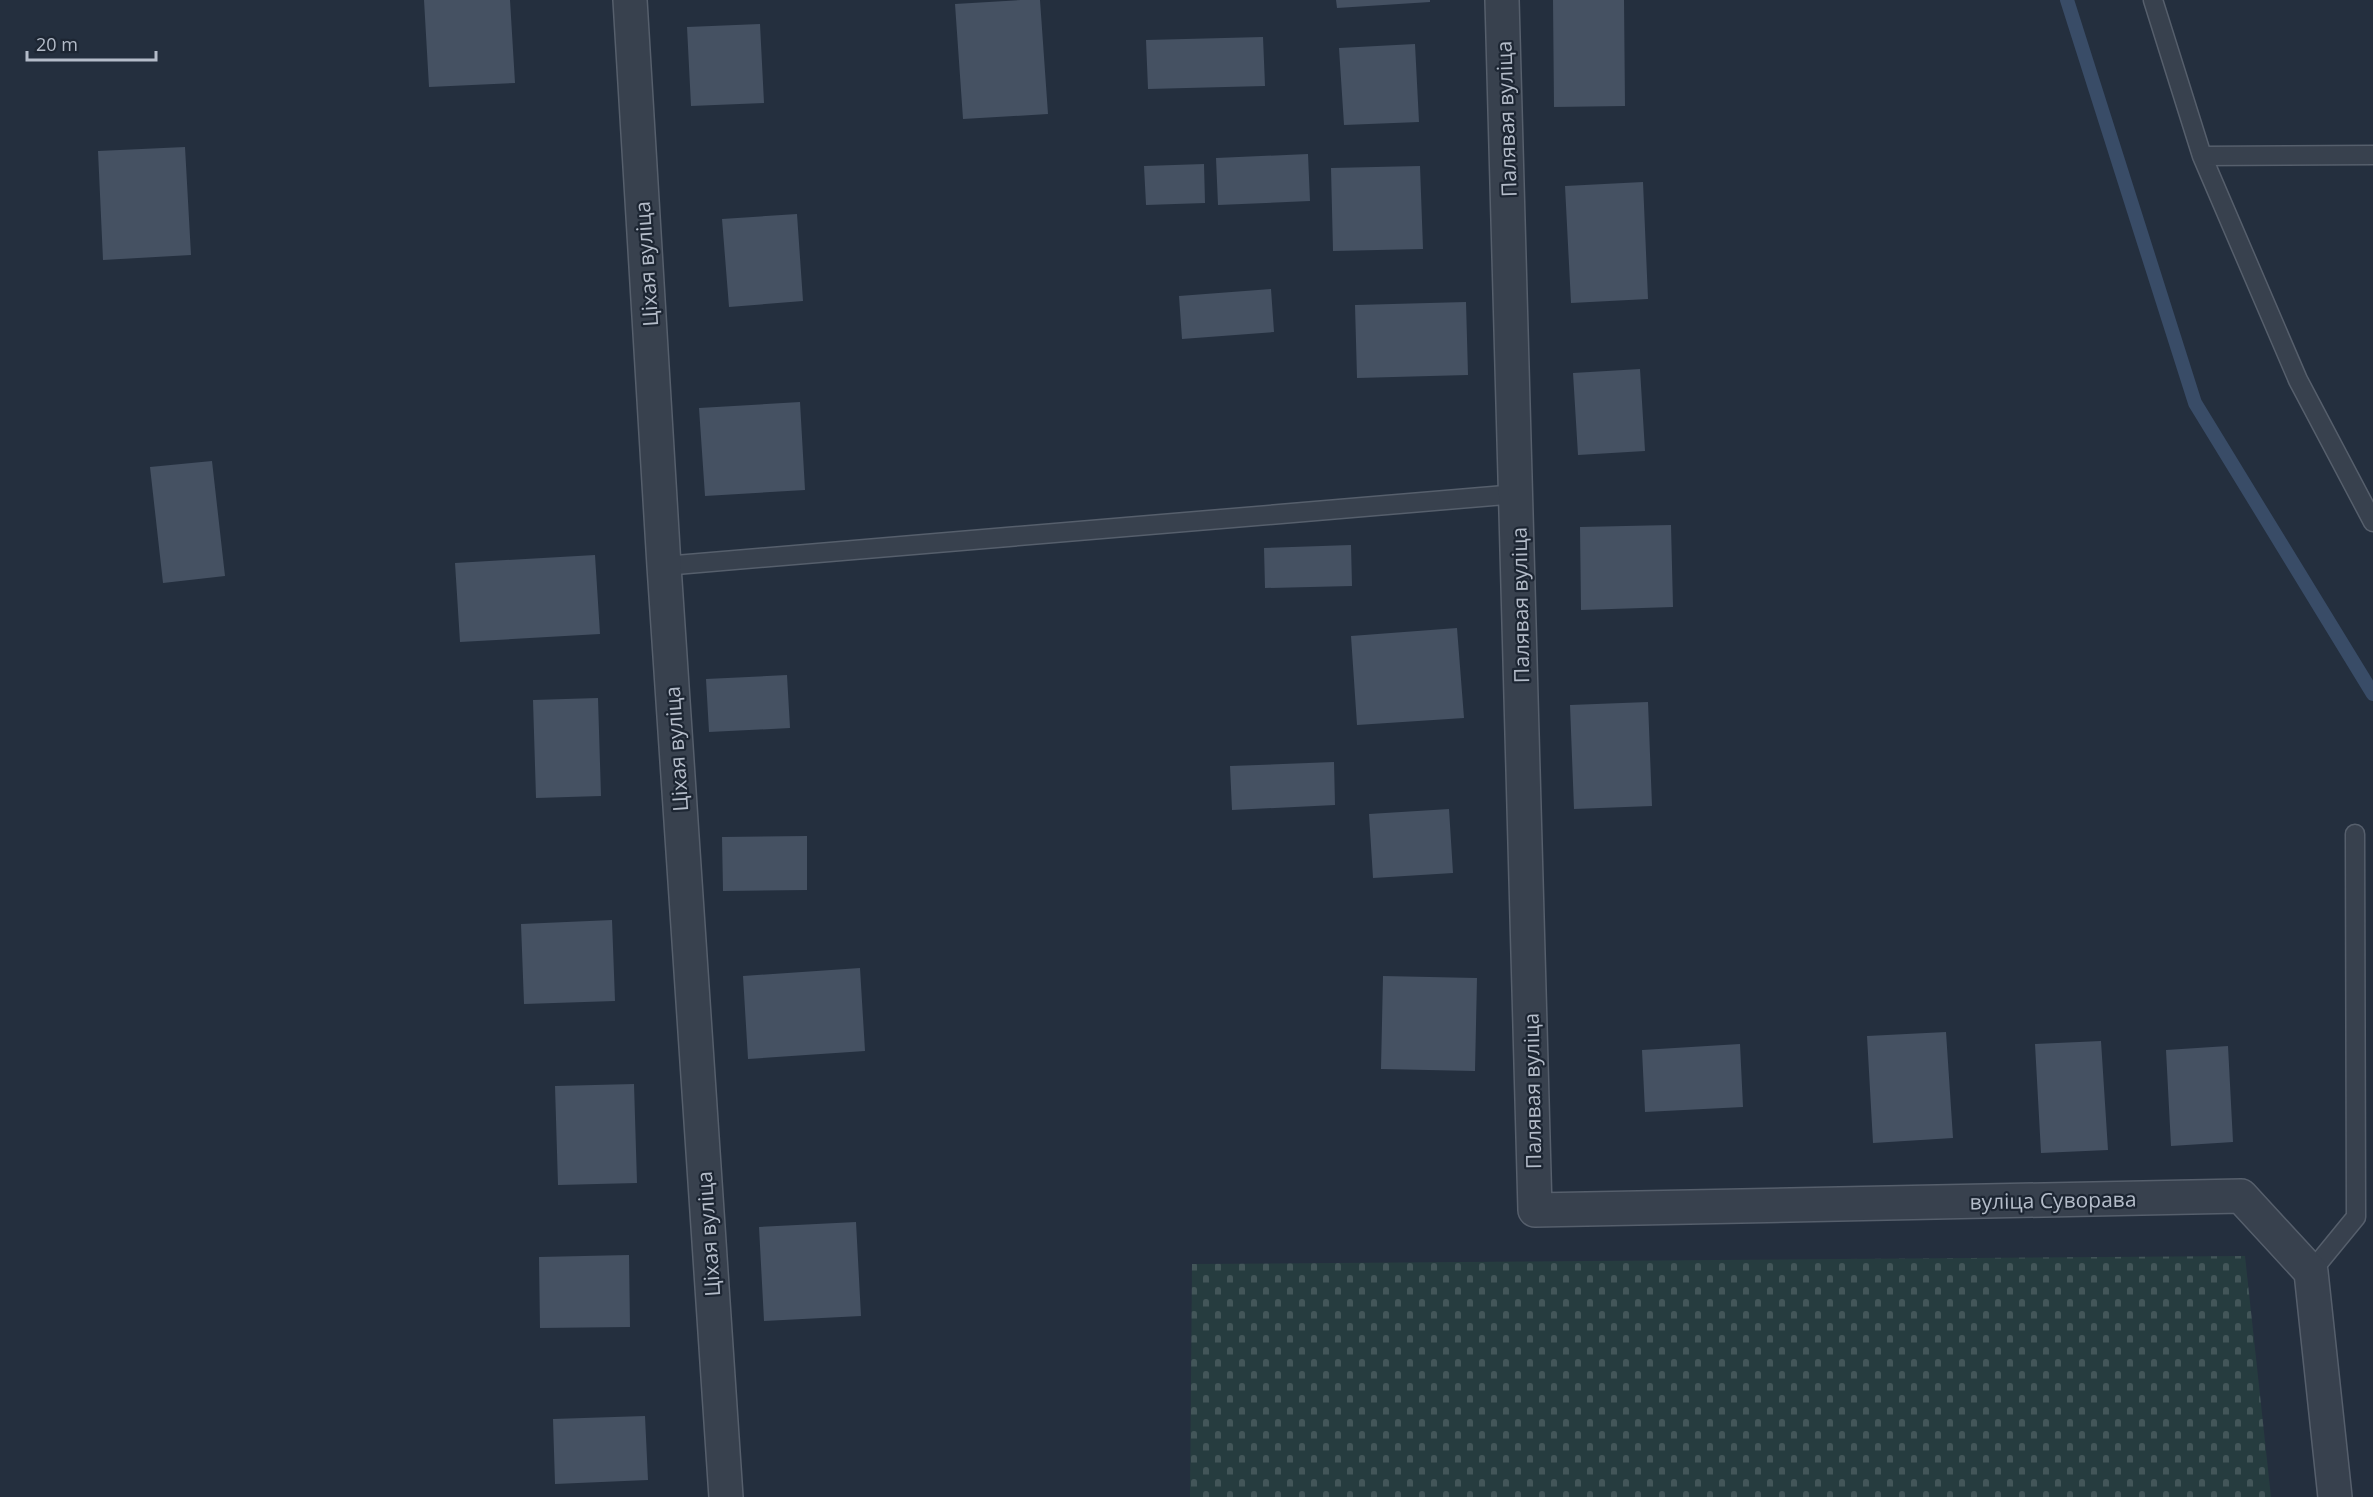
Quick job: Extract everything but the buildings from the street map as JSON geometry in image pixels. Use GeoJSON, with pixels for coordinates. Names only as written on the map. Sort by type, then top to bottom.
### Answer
{"type":"FeatureCollection","features":[{"type":"Feature","properties":{"kind":"street","name":"Ціхая вуліца"},"geometry":{"type":"LineString","coordinates":[[630,0],[664,566],[726,1497]]}},
{"type":"Feature","properties":{"kind":"street","name":"Палявая вуліца"},"geometry":{"type":"LineString","coordinates":[[1502,0],[1535,1210]]}},
{"type":"Feature","properties":{"kind":"street","name":"вуліца Суворава"},"geometry":{"type":"LineString","coordinates":[[1535,1210],[2241,1196],[2311,1272]]}},
{"type":"Feature","properties":{"kind":"street"},"geometry":{"type":"LineString","coordinates":[[2311,1272],[2334,1497]]}},
{"type":"Feature","properties":{"kind":"lane"},"geometry":{"type":"LineString","coordinates":[[2153,0],[2202,156],[2298,380],[2373,522]]}},
{"type":"Feature","properties":{"kind":"lane"},"geometry":{"type":"LineString","coordinates":[[2202,156],[2373,155]]}},
{"type":"Feature","properties":{"kind":"lane"},"geometry":{"type":"LineString","coordinates":[[664,566],[1517,494]]}},
{"type":"Feature","properties":{"kind":"lane"},"geometry":{"type":"LineString","coordinates":[[2311,1272],[2356,1217],[2355,834]]}},
{"type":"Feature","properties":{"kind":"green space"},"geometry":{"type":"Polygon","coordinates":[[[2245,1256],[2271,1497],[1190,1497],[1192,1264],[2245,1256]]]}},
{"type":"Feature","properties":{"kind":"waterway"},"geometry":{"type":"LineString","coordinates":[[2067,0],[2195,403],[2373,694]]}}]}
